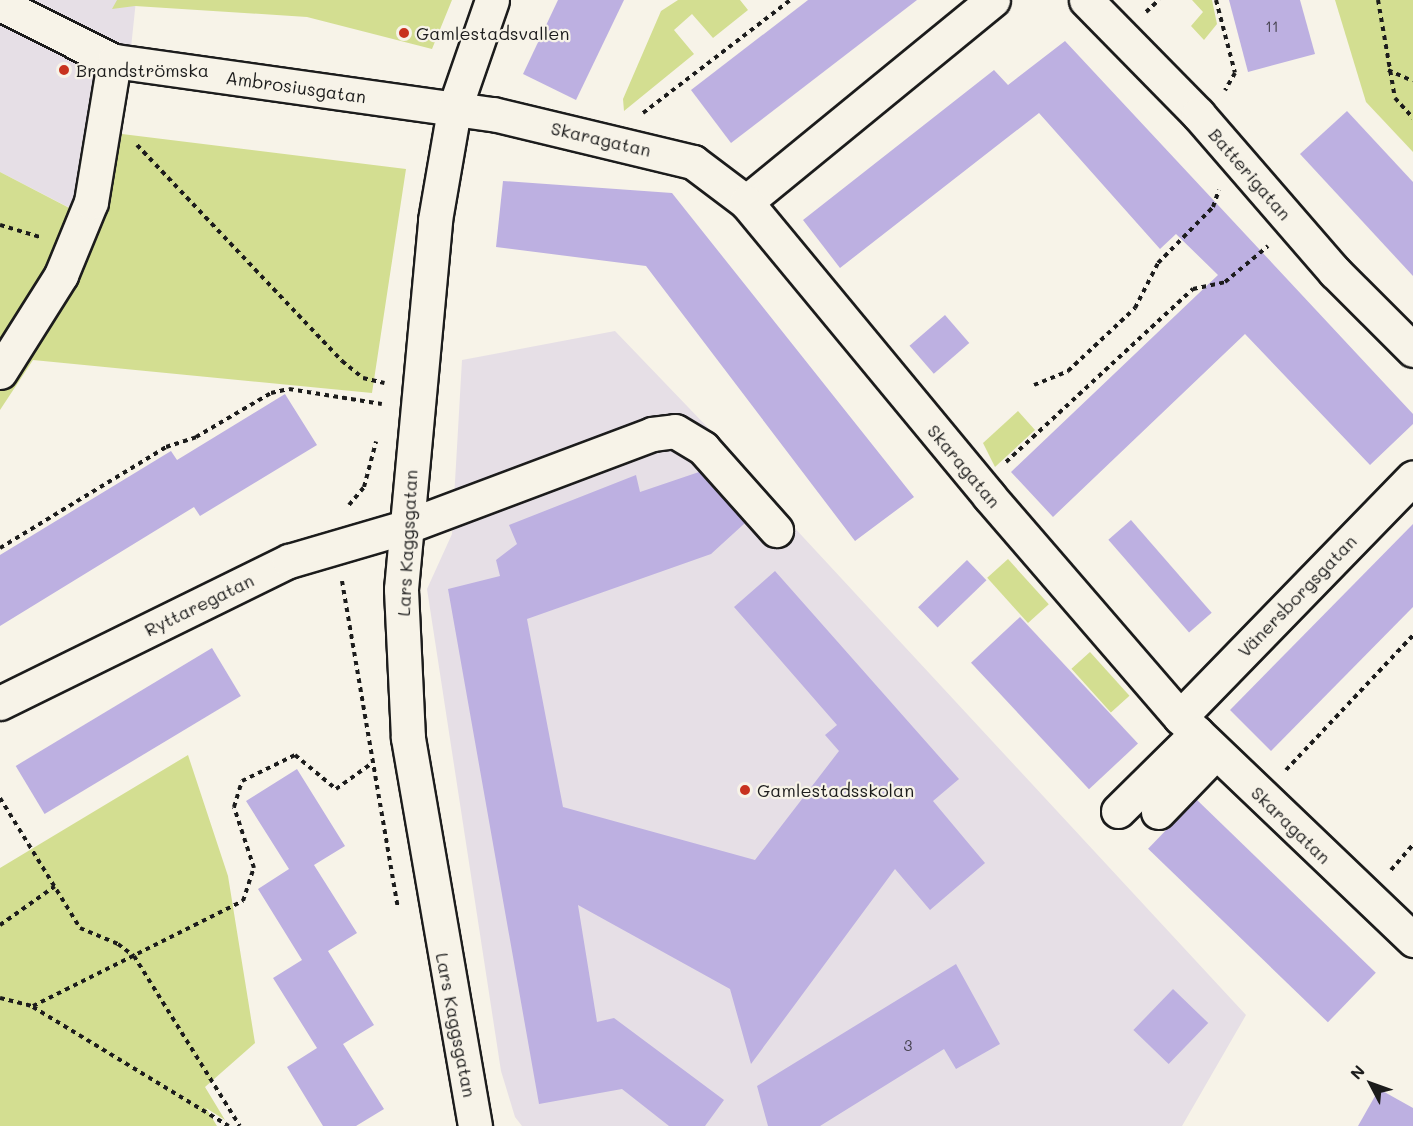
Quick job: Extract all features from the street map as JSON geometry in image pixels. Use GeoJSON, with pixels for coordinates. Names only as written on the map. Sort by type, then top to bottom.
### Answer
{"type":"FeatureCollection","features":[{"type":"Feature","properties":{"kind":"street","name":"Lars Kaggsgatan"},"geometry":{"type":"LineString","coordinates":[[476,1126],[408,738],[401,589],[431,254],[454,110],[492,0]]}},
{"type":"Feature","properties":{"kind":"street"},"geometry":{"type":"LineString","coordinates":[[746,202],[993,0]]}},
{"type":"Feature","properties":{"kind":"street","name":"Batterigatan"},"geometry":{"type":"LineString","coordinates":[[1086,0],[1198,114],[1293,224],[1413,350]]}},
{"type":"Feature","properties":{"kind":"street","name":"Ambrosiusgatan"},"geometry":{"type":"LineString","coordinates":[[0,4],[114,61],[454,110]]}},
{"type":"Feature","properties":{"kind":"street"},"geometry":{"type":"LineString","coordinates":[[0,372],[61,275],[91,202],[114,61]]}},
{"type":"Feature","properties":{"kind":"street","name":"Skaragatan"},"geometry":{"type":"LineString","coordinates":[[454,110],[626,144],[693,162],[746,202],[980,486],[1198,734],[1413,940]]}},
{"type":"Feature","properties":{"kind":"street","name":"Ryttaregatan"},"geometry":{"type":"LineString","coordinates":[[0,703],[289,561],[405,527],[652,434],[675,431],[703,448],[776,530]]}},
{"type":"Feature","properties":{"kind":"street","name":"Vänersborgsgatan"},"geometry":{"type":"LineString","coordinates":[[1198,734],[1413,477]]}},
{"type":"Feature","properties":{"kind":"street"},"geometry":{"type":"LineString","coordinates":[[1118,811],[1198,734]]}},
{"type":"Feature","properties":{"kind":"street"},"geometry":{"type":"LineString","coordinates":[[1158,812],[1198,734]]}},
{"type":"Feature","properties":{"kind":"path"},"geometry":{"type":"LineString","coordinates":[[626,144],[633,121],[790,0]]}},
{"type":"Feature","properties":{"kind":"path"},"geometry":{"type":"LineString","coordinates":[[1198,114],[1234,80],[1216,0]]}},
{"type":"Feature","properties":{"kind":"path"},"geometry":{"type":"LineString","coordinates":[[1378,0],[1388,70],[1395,98],[1413,118]]}},
{"type":"Feature","properties":{"kind":"path"},"geometry":{"type":"LineString","coordinates":[[1388,70],[1413,81]]}},
{"type":"Feature","properties":{"kind":"path"},"geometry":{"type":"LineString","coordinates":[[107,114],[342,361],[363,378],[386,383]]}},
{"type":"Feature","properties":{"kind":"path"},"geometry":{"type":"LineString","coordinates":[[1034,385],[1068,371],[1135,308],[1158,263],[1213,207],[1215,194],[1244,168]]}},
{"type":"Feature","properties":{"kind":"path"},"geometry":{"type":"LineString","coordinates":[[980,486],[1193,289],[1225,282],[1240,273],[1293,224]]}},
{"type":"Feature","properties":{"kind":"path"},"geometry":{"type":"LineString","coordinates":[[0,548],[166,447],[196,437],[271,393],[289,389],[383,404]]}},
{"type":"Feature","properties":{"kind":"path"},"geometry":{"type":"LineString","coordinates":[[1261,796],[1412,638]]}},
{"type":"Feature","properties":{"kind":"path"},"geometry":{"type":"LineString","coordinates":[[33,1006],[243,901],[254,868],[234,807],[242,781],[295,755],[336,789],[408,738]]}},
{"type":"Feature","properties":{"kind":"path"},"geometry":{"type":"LineString","coordinates":[[0,798],[80,928],[118,944],[134,956],[240,1126]]}},
{"type":"Feature","properties":{"kind":"path"},"geometry":{"type":"LineString","coordinates":[[0,925],[55,886]]}},
{"type":"Feature","properties":{"kind":"path"},"geometry":{"type":"LineString","coordinates":[[0,998],[33,1006],[229,1126]]}},
{"type":"Feature","properties":{"kind":"shaded area","name":"Brandströmska"},"geometry":{"type":"Polygon","coordinates":[[[0,0],[136,0],[122,134],[103,225],[0,172],[0,0]]]}},
{"type":"Feature","properties":{"kind":"shaded area","name":"Gamlestadsskolan"},"geometry":{"type":"Polygon","coordinates":[[[615,331],[712,432],[791,524],[1246,1015],[1182,1126],[522,1126],[515,1117],[501,1071],[427,589],[452,534],[462,360],[615,331]]]}},
{"type":"Feature","properties":{"kind":"green space","name":"Gamlestadsvallen"},"geometry":{"type":"Polygon","coordinates":[[[117,0],[452,0],[432,49],[307,17],[135,6],[112,9],[117,0]]]}},
{"type":"Feature","properties":{"kind":"green space"},"geometry":{"type":"Polygon","coordinates":[[[678,0],[740,0],[748,10],[713,38],[692,14],[674,30],[694,54],[624,111],[623,99],[661,11],[678,0]]]}},
{"type":"Feature","properties":{"kind":"green space"},"geometry":{"type":"Polygon","coordinates":[[[1192,0],[1212,0],[1217,24],[1204,40],[1191,26],[1203,12],[1192,0]]]}},
{"type":"Feature","properties":{"kind":"green space"},"geometry":{"type":"Polygon","coordinates":[[[1335,0],[1413,0],[1413,152],[1366,102],[1335,0]]]}},
{"type":"Feature","properties":{"kind":"green space"},"geometry":{"type":"Polygon","coordinates":[[[122,134],[406,169],[372,393],[33,360],[0,410],[0,172],[102,225],[122,134]]]}},
{"type":"Feature","properties":{"kind":"green space"},"geometry":{"type":"Polygon","coordinates":[[[1018,411],[1035,430],[995,467],[983,443],[1018,411]]]}},
{"type":"Feature","properties":{"kind":"green space"},"geometry":{"type":"Polygon","coordinates":[[[1008,559],[1049,604],[1028,623],[987,578],[1008,559]]]}},
{"type":"Feature","properties":{"kind":"green space"},"geometry":{"type":"Polygon","coordinates":[[[1090,652],[1129,696],[1111,713],[1071,669],[1090,652]]]}},
{"type":"Feature","properties":{"kind":"green space"},"geometry":{"type":"Polygon","coordinates":[[[188,755],[228,876],[255,1043],[205,1087],[225,1120],[206,1108],[217,1126],[0,1126],[0,868],[188,755]]]}},
{"type":"Feature","properties":{"kind":"building"},"geometry":{"type":"Polygon","coordinates":[[[558,0],[624,0],[576,100],[523,74],[558,0]]]}},
{"type":"Feature","properties":{"kind":"building"},"geometry":{"type":"Polygon","coordinates":[[[808,0],[917,0],[731,143],[691,90],[808,0]]]}},
{"type":"Feature","properties":{"kind":"building"},"geometry":{"type":"Polygon","coordinates":[[[1229,0],[1300,0],[1315,54],[1248,72],[1229,0]]]}},
{"type":"Feature","properties":{"kind":"building"},"geometry":{"type":"Polygon","coordinates":[[[1065,41],[1413,414],[1413,424],[1370,465],[1245,334],[1053,517],[1011,472],[1218,275],[1176,234],[1160,249],[1039,113],[840,268],[803,220],[994,70],[1008,85],[1065,41]]]}},
{"type":"Feature","properties":{"kind":"building"},"geometry":{"type":"Polygon","coordinates":[[[1347,111],[1413,182],[1413,276],[1300,154],[1347,111]]]}},
{"type":"Feature","properties":{"kind":"building"},"geometry":{"type":"Polygon","coordinates":[[[503,181],[672,193],[914,497],[855,541],[646,266],[496,247],[503,181]]]}},
{"type":"Feature","properties":{"kind":"building"},"geometry":{"type":"Polygon","coordinates":[[[945,315],[969,343],[934,374],[910,346],[945,315]]]}},
{"type":"Feature","properties":{"kind":"building"},"geometry":{"type":"Polygon","coordinates":[[[285,394],[317,445],[200,516],[194,507],[0,626],[0,555],[171,451],[177,460],[285,394]]]}},
{"type":"Feature","properties":{"kind":"building"},"geometry":{"type":"Polygon","coordinates":[[[699,472],[745,523],[711,554],[527,619],[563,807],[755,860],[839,751],[825,735],[837,725],[734,607],[775,571],[959,779],[933,801],[985,863],[930,910],[895,869],[751,1064],[730,989],[578,905],[597,1022],[614,1018],[724,1100],[705,1126],[669,1126],[622,1089],[539,1104],[448,589],[500,576],[496,560],[517,544],[509,525],[636,475],[640,492],[699,472]]]}},
{"type":"Feature","properties":{"kind":"building"},"geometry":{"type":"Polygon","coordinates":[[[1131,520],[1212,613],[1189,633],[1108,540],[1131,520]]]}},
{"type":"Feature","properties":{"kind":"building"},"geometry":{"type":"Polygon","coordinates":[[[1413,524],[1413,607],[1271,751],[1230,710],[1413,524]]]}},
{"type":"Feature","properties":{"kind":"building"},"geometry":{"type":"Polygon","coordinates":[[[967,560],[986,580],[938,627],[918,607],[967,560]]]}},
{"type":"Feature","properties":{"kind":"building"},"geometry":{"type":"Polygon","coordinates":[[[1020,617],[1138,744],[1089,789],[971,663],[1020,617]]]}},
{"type":"Feature","properties":{"kind":"building"},"geometry":{"type":"Polygon","coordinates":[[[212,648],[241,696],[45,814],[16,766],[212,648]]]}},
{"type":"Feature","properties":{"kind":"building"},"geometry":{"type":"Polygon","coordinates":[[[297,769],[345,846],[314,865],[357,933],[328,951],[374,1025],[343,1044],[384,1109],[356,1126],[323,1126],[287,1067],[317,1048],[273,978],[302,960],[258,889],[289,869],[246,801],[297,769]]]}},
{"type":"Feature","properties":{"kind":"building"},"geometry":{"type":"Polygon","coordinates":[[[1196,799],[1376,973],[1328,1022],[1148,849],[1196,799]]]}},
{"type":"Feature","properties":{"kind":"building"},"geometry":{"type":"Polygon","coordinates":[[[956,964],[1000,1044],[956,1069],[944,1049],[820,1126],[768,1126],[757,1086],[956,964]]]}},
{"type":"Feature","properties":{"kind":"building"},"geometry":{"type":"Polygon","coordinates":[[[1173,989],[1208,1023],[1169,1064],[1133,1030],[1173,989]]]}},
{"type":"Feature","properties":{"kind":"building"},"geometry":{"type":"Polygon","coordinates":[[[1379,1089],[1413,1108],[1413,1126],[1358,1126],[1379,1089]]]}},
{"type":"Feature","properties":{"kind":"place","name":"Gamlestadsvallen"},"geometry":{"type":"Point","coordinates":[404,33]}},
{"type":"Feature","properties":{"kind":"place","name":"Brandströmska"},"geometry":{"type":"Point","coordinates":[64,70]}},
{"type":"Feature","properties":{"kind":"place","name":"Gamlestadsskolan"},"geometry":{"type":"Point","coordinates":[745,790]}}]}
